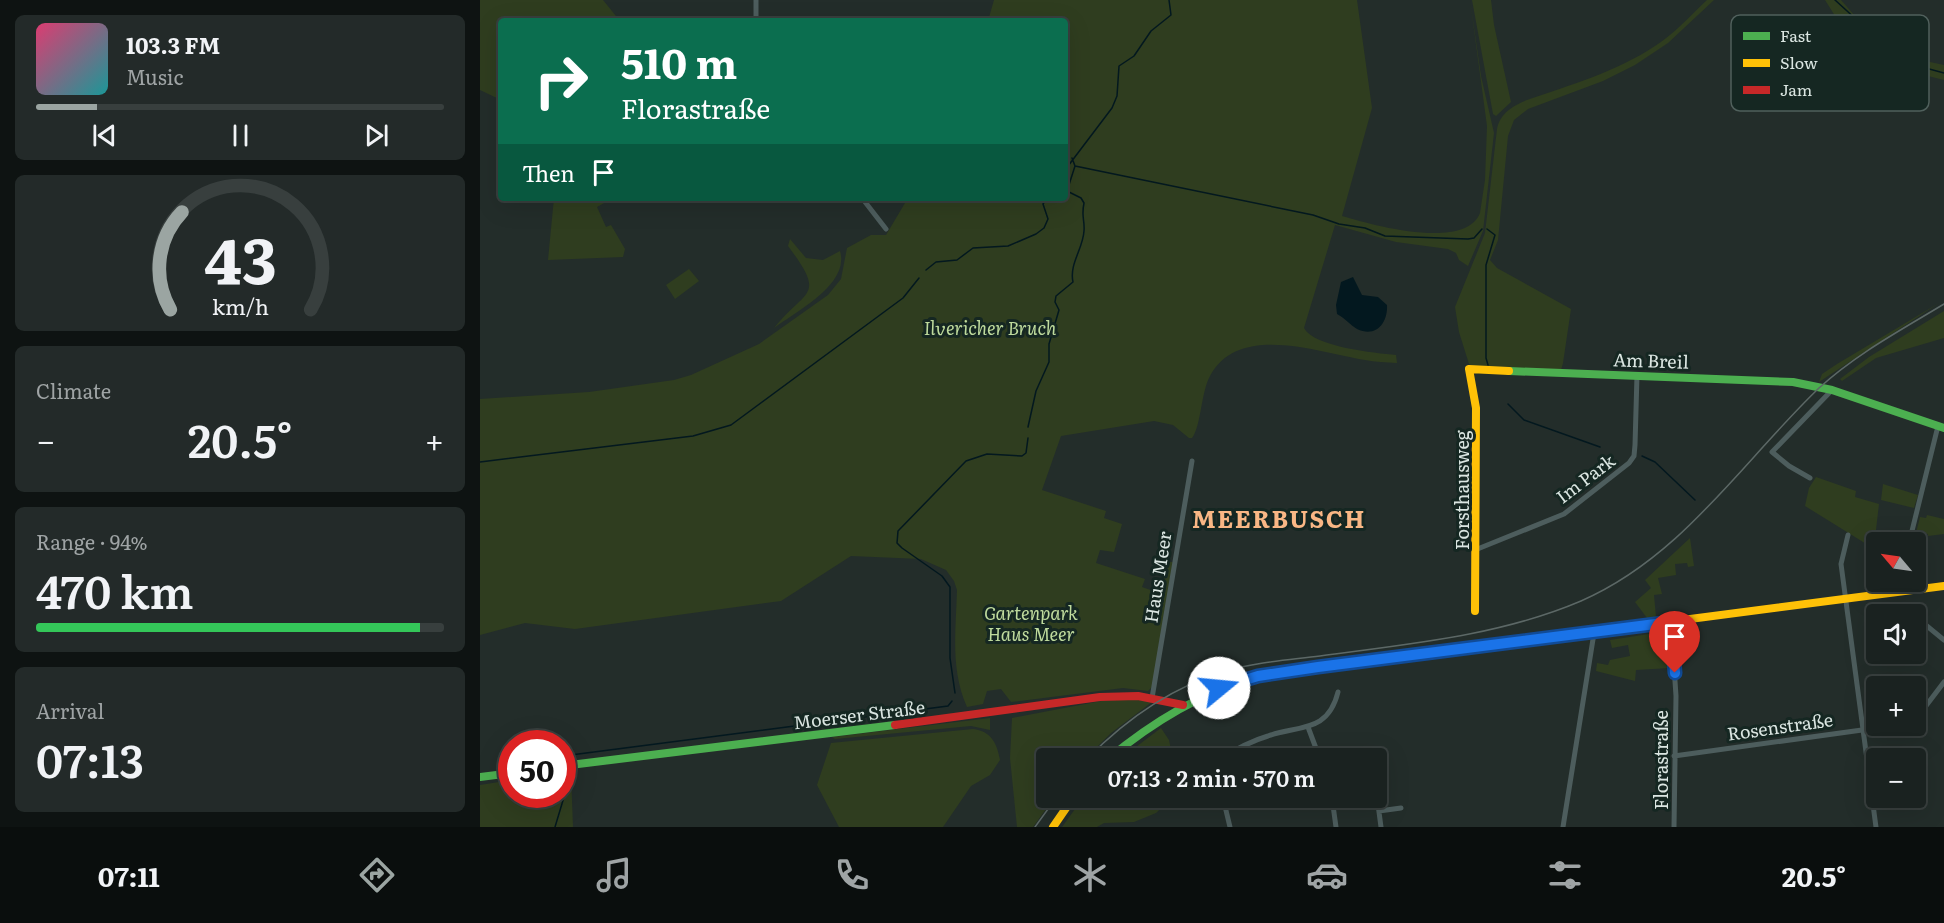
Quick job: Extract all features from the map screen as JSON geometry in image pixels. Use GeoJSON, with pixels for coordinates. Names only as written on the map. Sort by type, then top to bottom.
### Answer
{"type":"FeatureCollection","features":[{"type":"Feature","properties":{"kind":"main road","name":"Am Breil"},"geometry":{"type":"LineString","coordinates":[[1469,369],[1774,379],[1832,390],[1941,427]]}},
{"type":"Feature","properties":{"kind":"main road","name":"Forsthausweg"},"geometry":{"type":"LineString","coordinates":[[1469,369],[1476,408],[1474,610]]}},
{"type":"Feature","properties":{"kind":"main road"},"geometry":{"type":"LineString","coordinates":[[1926,589],[1944,586]]}},
{"type":"Feature","properties":{"kind":"main road"},"geometry":{"type":"LineString","coordinates":[[1122,748],[1161,718],[1183,705],[1219,688],[1258,676],[1905,592]]}},
{"type":"Feature","properties":{"kind":"main road","name":"Moerser Straße"},"geometry":{"type":"LineString","coordinates":[[576,764],[1000,712],[1100,697],[1128,695],[1183,705]]}},
{"type":"Feature","properties":{"kind":"main road"},"geometry":{"type":"LineString","coordinates":[[1156,699],[1161,718]]}},
{"type":"Feature","properties":{"kind":"main road"},"geometry":{"type":"LineString","coordinates":[[480,777],[498,775]]}},
{"type":"Feature","properties":{"kind":"main road"},"geometry":{"type":"LineString","coordinates":[[1053,827],[1066,808]]}},
{"type":"Feature","properties":{"kind":"street"},"geometry":{"type":"LineString","coordinates":[[756,0],[756,18]]}},
{"type":"Feature","properties":{"kind":"street"},"geometry":{"type":"LineString","coordinates":[[864,201],[886,229]]}},
{"type":"Feature","properties":{"kind":"street","name":"Im Park"},"geometry":{"type":"LineString","coordinates":[[1475,550],[1564,514],[1629,463],[1634,456],[1635,446],[1637,375]]}},
{"type":"Feature","properties":{"kind":"street"},"geometry":{"type":"LineString","coordinates":[[1810,478],[1788,466],[1772,452],[1832,390]]}},
{"type":"Feature","properties":{"kind":"street"},"geometry":{"type":"LineString","coordinates":[[1912,532],[1941,427]]}},
{"type":"Feature","properties":{"kind":"street","name":"Haus Meer"},"geometry":{"type":"LineString","coordinates":[[1156,699],[1192,461]]}},
{"type":"Feature","properties":{"kind":"street"},"geometry":{"type":"LineString","coordinates":[[1848,535],[1841,564],[1861,730],[1876,827]]}},
{"type":"Feature","properties":{"kind":"street","name":"Florastraße"},"geometry":{"type":"LineString","coordinates":[[1671,622],[1676,696],[1674,827]]}},
{"type":"Feature","properties":{"kind":"street"},"geometry":{"type":"LineString","coordinates":[[1926,626],[1944,640]]}},
{"type":"Feature","properties":{"kind":"street"},"geometry":{"type":"LineString","coordinates":[[1563,827],[1594,633]]}},
{"type":"Feature","properties":{"kind":"street"},"geometry":{"type":"LineString","coordinates":[[1926,706],[1944,682]]}},
{"type":"Feature","properties":{"kind":"street"},"geometry":{"type":"LineString","coordinates":[[1240,748],[1270,735],[1308,727],[1324,718],[1336,701],[1338,692]]}},
{"type":"Feature","properties":{"kind":"street"},"geometry":{"type":"LineString","coordinates":[[1308,727],[1316,748]]}},
{"type":"Feature","properties":{"kind":"street","name":"Rosenstraße"},"geometry":{"type":"LineString","coordinates":[[1674,756],[1866,729]]}},
{"type":"Feature","properties":{"kind":"street"},"geometry":{"type":"LineString","coordinates":[[1225,808],[1230,827]]}},
{"type":"Feature","properties":{"kind":"street"},"geometry":{"type":"LineString","coordinates":[[1333,808],[1336,827]]}},
{"type":"Feature","properties":{"kind":"street"},"geometry":{"type":"LineString","coordinates":[[1379,808],[1381,827]]}},
{"type":"Feature","properties":{"kind":"street"},"geometry":{"type":"LineString","coordinates":[[1379,811],[1401,808]]}},
{"type":"Feature","properties":{"kind":"green space"},"geometry":{"type":"Polygon","coordinates":[[[480,0],[603,0],[618,18],[498,18],[498,99],[480,90],[480,0]]]}},
{"type":"Feature","properties":{"kind":"green space","name":"Ilvericher Bruch"},"geometry":{"type":"Polygon","coordinates":[[[994,0],[1357,0],[1372,108],[1342,216],[1395,229],[1438,233],[1456,231],[1471,224],[1480,213],[1485,180],[1487,126],[1470,0],[1481,76],[1494,133],[1483,231],[1468,266],[1459,260],[1456,253],[1448,249],[1396,242],[1335,225],[1304,328],[1310,335],[1332,344],[1360,351],[1396,355],[1397,363],[1369,361],[1282,345],[1260,345],[1240,350],[1223,360],[1210,376],[1192,438],[1173,425],[1154,421],[1061,436],[1042,490],[1106,511],[1104,518],[1122,524],[1114,552],[1100,550],[1096,563],[1145,579],[1142,587],[1159,593],[1170,562],[1174,562],[1153,686],[1148,691],[1123,688],[1011,702],[1001,689],[987,691],[983,704],[967,707],[956,664],[957,590],[946,570],[921,559],[851,556],[781,601],[575,629],[525,623],[480,635],[480,399],[589,392],[674,380],[691,375],[759,344],[828,295],[841,279],[847,248],[871,235],[886,235],[906,201],[1068,201],[1068,18],[989,18],[994,0]]]}},
{"type":"Feature","properties":{"kind":"green space"},"geometry":{"type":"Polygon","coordinates":[[[1472,0],[1491,0],[1494,25],[1511,102],[1496,116],[1493,114],[1472,0]]]}},
{"type":"Feature","properties":{"kind":"green space"},"geometry":{"type":"Polygon","coordinates":[[[1707,0],[1714,0],[1668,43],[1635,65],[1603,81],[1528,109],[1514,120],[1508,136],[1498,240],[1490,260],[1497,268],[1571,309],[1563,363],[1561,370],[1474,367],[1469,364],[1459,332],[1455,307],[1485,233],[1497,129],[1501,118],[1508,110],[1522,102],[1592,77],[1640,55],[1669,36],[1707,0]]]}},
{"type":"Feature","properties":{"kind":"green space"},"geometry":{"type":"Polygon","coordinates":[[[1825,0],[1841,0],[1854,15],[1834,15],[1825,0]]]}},
{"type":"Feature","properties":{"kind":"green space"},"geometry":{"type":"Polygon","coordinates":[[[1929,62],[1944,65],[1944,80],[1929,76],[1929,62]]]}},
{"type":"Feature","properties":{"kind":"green space"},"geometry":{"type":"Polygon","coordinates":[[[554,201],[608,201],[597,207],[606,227],[611,225],[625,249],[623,257],[548,260],[554,201]]]}},
{"type":"Feature","properties":{"kind":"green space"},"geometry":{"type":"Polygon","coordinates":[[[790,239],[806,258],[823,260],[840,251],[841,263],[837,275],[819,296],[774,328],[808,292],[807,275],[788,246],[790,239]]]}},
{"type":"Feature","properties":{"kind":"green space"},"geometry":{"type":"Polygon","coordinates":[[[689,269],[699,281],[675,299],[666,285],[689,269]]]}},
{"type":"Feature","properties":{"kind":"green space"},"geometry":{"type":"Polygon","coordinates":[[[1939,303],[1819,382],[1822,374],[1837,364],[1939,303]]]}},
{"type":"Feature","properties":{"kind":"green space"},"geometry":{"type":"Polygon","coordinates":[[[1944,311],[1944,338],[1876,358],[1842,381],[1840,379],[1869,357],[1944,311]]]}},
{"type":"Feature","properties":{"kind":"green space"},"geometry":{"type":"Polygon","coordinates":[[[1816,477],[1856,491],[1855,497],[1879,504],[1876,532],[1866,532],[1866,544],[1805,506],[1809,488],[1816,477]]]}},
{"type":"Feature","properties":{"kind":"green space"},"geometry":{"type":"Polygon","coordinates":[[[1883,484],[1918,495],[1914,508],[1881,500],[1883,484]]]}},
{"type":"Feature","properties":{"kind":"green space"},"geometry":{"type":"Polygon","coordinates":[[[1927,515],[1944,519],[1944,534],[1928,536],[1926,532],[1916,532],[1920,517],[1926,518],[1927,515]]]}},
{"type":"Feature","properties":{"kind":"green space"},"geometry":{"type":"Polygon","coordinates":[[[1690,538],[1694,566],[1688,567],[1687,563],[1675,564],[1676,575],[1658,578],[1662,594],[1654,595],[1656,617],[1647,618],[1635,602],[1651,588],[1645,580],[1690,538]]]}},
{"type":"Feature","properties":{"kind":"green space"},"geometry":{"type":"Polygon","coordinates":[[[1668,631],[1670,668],[1636,670],[1635,681],[1596,671],[1597,663],[1608,665],[1610,660],[1630,656],[1628,645],[1612,648],[1610,640],[1668,631]]]}},
{"type":"Feature","properties":{"kind":"green space"},"geometry":{"type":"Polygon","coordinates":[[[1132,699],[1152,702],[1111,733],[1096,748],[1036,748],[1036,808],[1047,808],[1033,827],[1017,827],[1010,758],[1012,718],[1101,701],[1132,699]]]}},
{"type":"Feature","properties":{"kind":"green space"},"geometry":{"type":"Polygon","coordinates":[[[990,718],[990,730],[971,726],[835,739],[832,737],[990,718]]]}},
{"type":"Feature","properties":{"kind":"green space"},"geometry":{"type":"Polygon","coordinates":[[[1161,728],[1169,740],[1171,748],[1135,748],[1161,728]]]}},
{"type":"Feature","properties":{"kind":"green space"},"geometry":{"type":"Polygon","coordinates":[[[973,729],[989,735],[997,748],[1000,760],[990,775],[971,786],[943,827],[839,827],[817,785],[831,743],[973,729]]]}},
{"type":"Feature","properties":{"kind":"green space"},"geometry":{"type":"Polygon","coordinates":[[[498,782],[498,808],[572,808],[573,827],[480,827],[480,785],[498,782]]]}},
{"type":"Feature","properties":{"kind":"green space"},"geometry":{"type":"Polygon","coordinates":[[[1076,808],[1161,808],[1156,813],[1134,822],[1104,823],[1097,827],[1062,827],[1076,808]]]}},
{"type":"Feature","properties":{"kind":"water"},"geometry":{"type":"Polygon","coordinates":[[[1353,277],[1362,295],[1378,297],[1387,305],[1383,323],[1370,332],[1357,329],[1337,314],[1336,305],[1341,282],[1353,277]]]}},
{"type":"Feature","properties":{"kind":"waterway"},"geometry":{"type":"LineString","coordinates":[[1068,166],[1112,108],[1117,96],[1119,66],[1134,56],[1151,31],[1171,15],[1169,0]]}},
{"type":"Feature","properties":{"kind":"waterway"},"geometry":{"type":"LineString","coordinates":[[1835,0],[1851,15]]}},
{"type":"Feature","properties":{"kind":"waterway"},"geometry":{"type":"LineString","coordinates":[[1929,69],[1944,73]]}},
{"type":"Feature","properties":{"kind":"waterway"},"geometry":{"type":"LineString","coordinates":[[1068,188],[1075,166],[1072,158]]}},
{"type":"Feature","properties":{"kind":"waterway"},"geometry":{"type":"LineString","coordinates":[[1075,166],[1313,215],[1339,224],[1365,228],[1385,236],[1468,239],[1474,238],[1482,229]]}},
{"type":"Feature","properties":{"kind":"waterway"},"geometry":{"type":"LineString","coordinates":[[1028,427],[1036,391],[1049,362],[1049,344],[1059,310],[1055,302],[1056,296],[1073,282],[1073,269],[1083,238],[1084,203],[1081,198],[1068,192]]}},
{"type":"Feature","properties":{"kind":"waterway"},"geometry":{"type":"LineString","coordinates":[[926,270],[936,262],[957,260],[973,248],[1008,246],[1036,234],[1044,228],[1048,219],[1043,204],[1045,201]]}},
{"type":"Feature","properties":{"kind":"waterway"},"geometry":{"type":"LineString","coordinates":[[1487,229],[1495,235],[1486,265],[1486,358],[1488,365]]}},
{"type":"Feature","properties":{"kind":"waterway"},"geometry":{"type":"LineString","coordinates":[[480,462],[693,436],[731,425],[903,298],[919,278]]}},
{"type":"Feature","properties":{"kind":"waterway"},"geometry":{"type":"LineString","coordinates":[[1508,404],[1524,420],[1600,447]]}},
{"type":"Feature","properties":{"kind":"waterway"},"geometry":{"type":"LineString","coordinates":[[955,693],[950,658],[950,587],[942,576],[897,543],[898,531],[966,461],[987,454],[1022,456],[1026,453],[1028,438]]}},
{"type":"Feature","properties":{"kind":"waterway"},"geometry":{"type":"LineString","coordinates":[[1642,456],[1655,462],[1695,500]]}},
{"type":"Feature","properties":{"kind":"waterway"},"geometry":{"type":"LineString","coordinates":[[576,754],[948,706],[952,701]]}},
{"type":"Feature","properties":{"kind":"waterway"},"geometry":{"type":"LineString","coordinates":[[555,827],[561,808]]}},
{"type":"Feature","properties":{"kind":"tram line"},"geometry":{"type":"LineString","coordinates":[[1098,748],[1134,718],[1169,695],[1226,671],[1261,663],[1420,643],[1486,631],[1550,613],[1581,601],[1617,582],[1650,560],[1680,534],[1833,376],[1879,343],[1944,304]]}},
{"type":"Feature","properties":{"kind":"tram line"},"geometry":{"type":"LineString","coordinates":[[1035,827],[1049,808]]}},
{"type":"Feature","properties":{"kind":"traffic: fast"},"geometry":{"type":"LineString","coordinates":[[1509,371],[1793,382],[1832,390],[1944,428]]}},
{"type":"Feature","properties":{"kind":"traffic: fast"},"geometry":{"type":"LineString","coordinates":[[1122,748],[1179,710],[1217,691],[1258,676],[1644,625]]}},
{"type":"Feature","properties":{"kind":"traffic: fast"},"geometry":{"type":"LineString","coordinates":[[576,764],[895,725]]}},
{"type":"Feature","properties":{"kind":"traffic: fast"},"geometry":{"type":"LineString","coordinates":[[480,777],[498,775]]}},
{"type":"Feature","properties":{"kind":"traffic: slow"},"geometry":{"type":"LineString","coordinates":[[1475,611],[1476,408],[1469,369],[1509,371]]}},
{"type":"Feature","properties":{"kind":"traffic: slow"},"geometry":{"type":"LineString","coordinates":[[1644,625],[1944,586]]}},
{"type":"Feature","properties":{"kind":"traffic: slow"},"geometry":{"type":"LineString","coordinates":[[1053,827],[1066,808]]}},
{"type":"Feature","properties":{"kind":"traffic: jam"},"geometry":{"type":"LineString","coordinates":[[895,725],[1100,697],[1138,696],[1183,705]]}},
{"type":"Feature","properties":{"kind":"district","name":"MEERBUSCH"},"geometry":{"type":"Point","coordinates":[1279,517]}},
{"type":"Feature","properties":{"kind":"route"},"geometry":{"type":"LineString","coordinates":[[1219,688],[1258,676],[1318,667],[1671,622],[1675,673]]}},
{"type":"Feature","properties":{"kind":"park label","name":"Gartenpark Haus Meer"},"geometry":{"type":"Point","coordinates":[1031,622]}}]}
